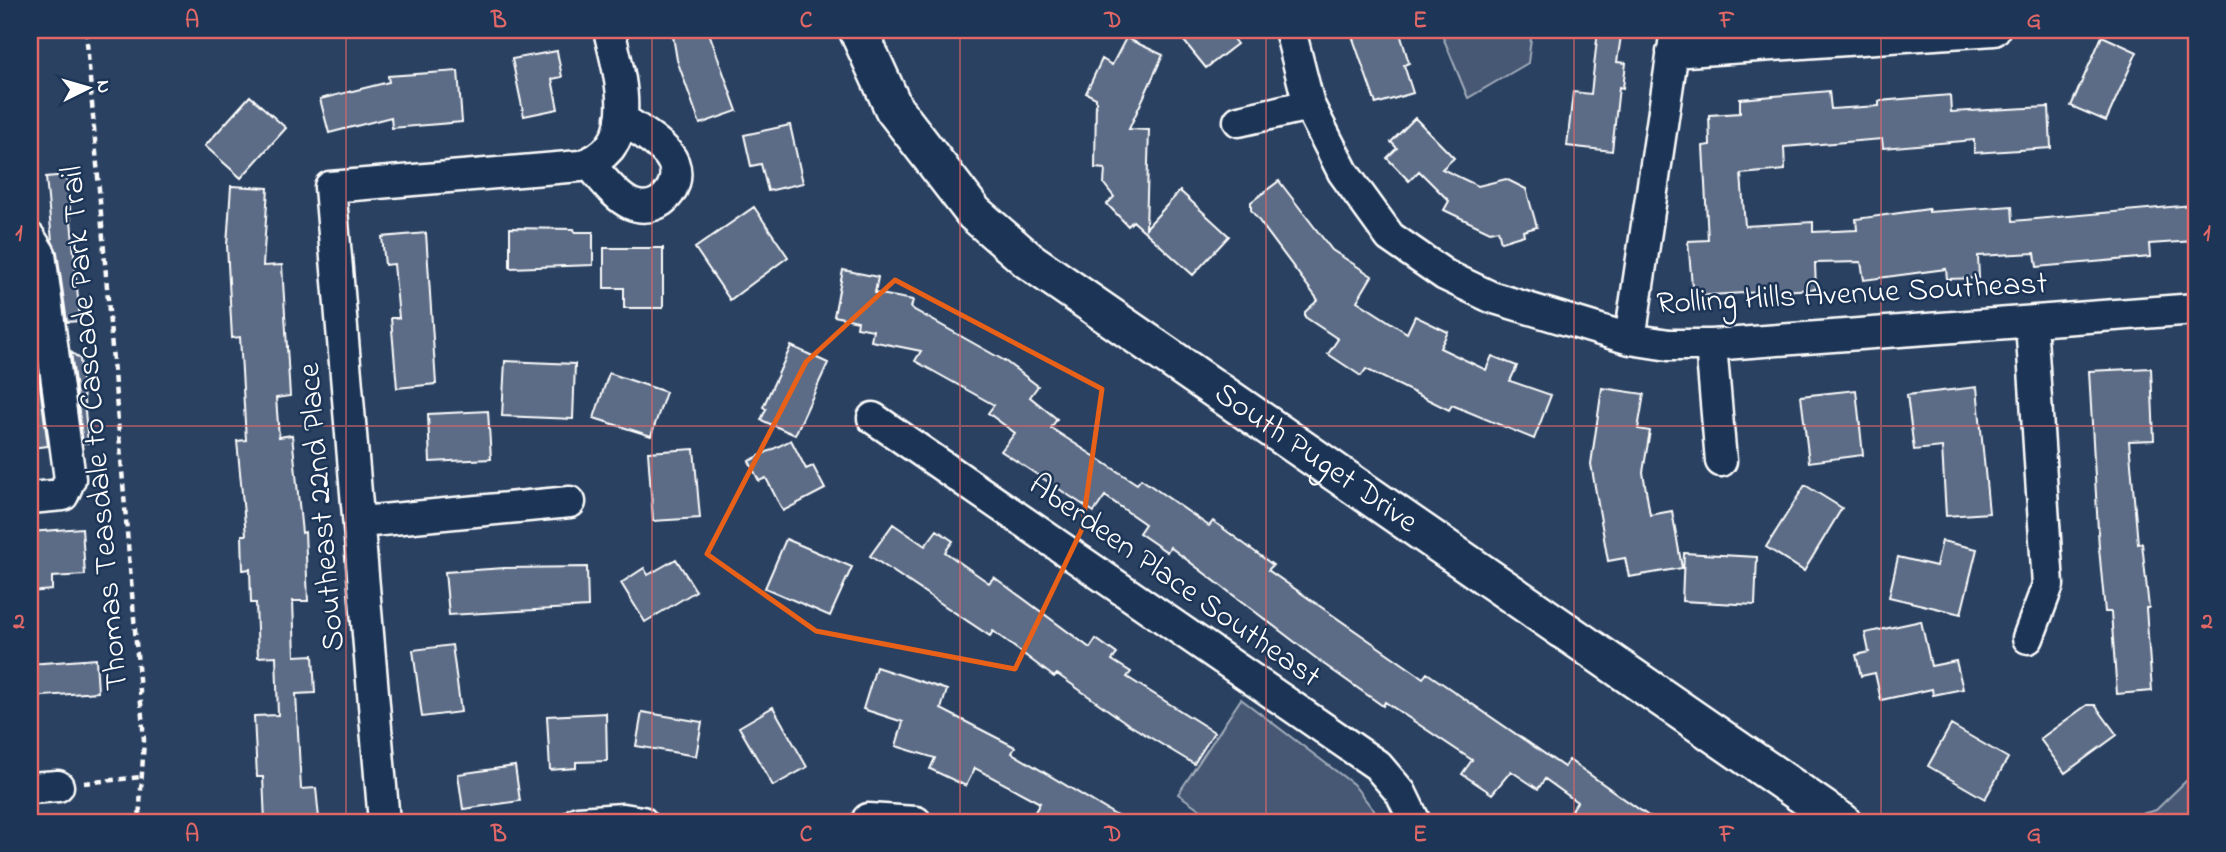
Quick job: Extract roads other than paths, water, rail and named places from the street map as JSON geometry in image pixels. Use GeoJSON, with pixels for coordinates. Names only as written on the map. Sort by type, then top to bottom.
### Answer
{"type":"FeatureCollection","features":[{"type":"Feature","properties":{"kind":"street"},"geometry":{"type":"LineString","coordinates":[[609,30],[622,85],[618,128],[606,154],[589,163],[625,201],[634,205],[654,205],[670,193],[676,173],[669,154],[618,128]]}},
{"type":"Feature","properties":{"kind":"street","name":"South Puget Drive"},"geometry":{"type":"LineString","coordinates":[[858,30],[894,108],[974,213],[1028,260],[1842,822]]}},
{"type":"Feature","properties":{"kind":"street","name":"Rolling Hills Avenue Southeast"},"geometry":{"type":"LineString","coordinates":[[1290,30],[1309,105],[1343,172],[1390,237],[1445,275],[1491,297],[1630,339],[1669,345],[1711,345],[2196,309]]}},
{"type":"Feature","properties":{"kind":"street"},"geometry":{"type":"LineString","coordinates":[[1630,339],[1674,41],[1994,30]]}},
{"type":"Feature","properties":{"kind":"street"},"geometry":{"type":"LineString","coordinates":[[1239,121],[1309,105]]}},
{"type":"Feature","properties":{"kind":"street","name":"Southeast 22nd Place"},"geometry":{"type":"LineString","coordinates":[[384,822],[361,522],[330,187],[589,163]]}},
{"type":"Feature","properties":{"kind":"street"},"geometry":{"type":"LineString","coordinates":[[30,238],[40,254],[70,479],[63,495],[30,498]]}},
{"type":"Feature","properties":{"kind":"street"},"geometry":{"type":"LineString","coordinates":[[2028,638],[2048,585],[2032,322]]}},
{"type":"Feature","properties":{"kind":"street"},"geometry":{"type":"LineString","coordinates":[[1711,345],[1721,461]]}},
{"type":"Feature","properties":{"kind":"street","name":"Aberdeen Place Southeast"},"geometry":{"type":"LineString","coordinates":[[873,418],[1377,765],[1401,793],[1415,822]]}},
{"type":"Feature","properties":{"kind":"street"},"geometry":{"type":"LineString","coordinates":[[361,522],[569,502]]}},
{"type":"Feature","properties":{"kind":"street"},"geometry":{"type":"LineString","coordinates":[[578,822],[623,819],[642,822]]}},
{"type":"Feature","properties":{"kind":"street"},"geometry":{"type":"LineString","coordinates":[[868,819],[916,822]]}}]}
